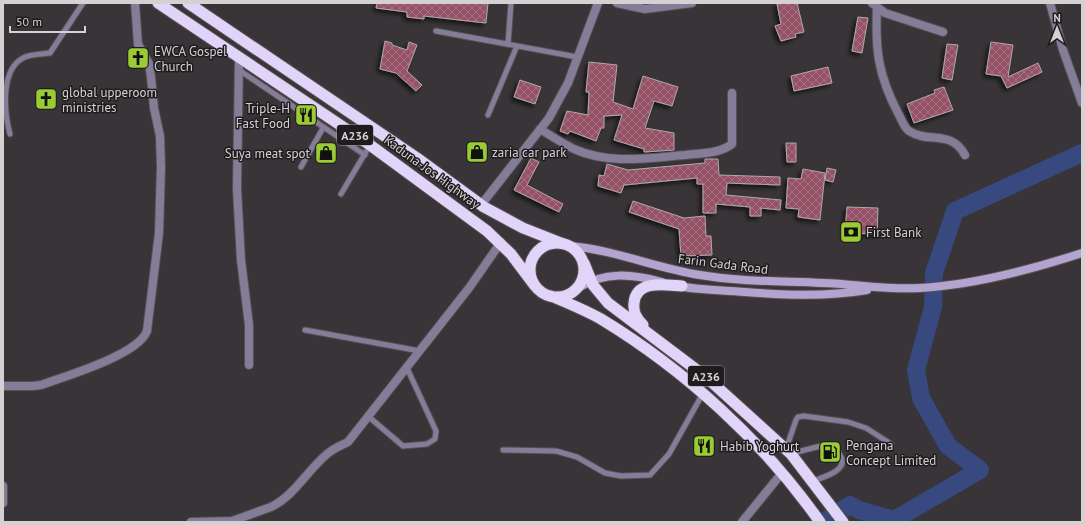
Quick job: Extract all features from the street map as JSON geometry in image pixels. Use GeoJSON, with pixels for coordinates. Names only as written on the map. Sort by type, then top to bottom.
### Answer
{"type":"FeatureCollection","features":[{"type":"Feature","properties":{"kind":"highway","name":"Kaduna-Jos Highway"},"geometry":{"type":"LineString","coordinates":[[158,3],[370,145],[501,242],[535,286]]}},
{"type":"Feature","properties":{"kind":"highway","name":"Kaduna-Jos Highway"},"geometry":{"type":"LineString","coordinates":[[188,3],[416,158],[481,205],[522,228],[566,244]]}},
{"type":"Feature","properties":{"kind":"highway","name":"A236"},"geometry":{"type":"LineString","coordinates":[[566,244],[578,252],[591,281],[600,295],[608,303],[706,376],[789,452],[825,496],[843,522]]}},
{"type":"Feature","properties":{"kind":"highway"},"geometry":{"type":"LineString","coordinates":[[535,286],[530,270],[535,254],[547,245],[566,244]]}},
{"type":"Feature","properties":{"kind":"highway"},"geometry":{"type":"LineString","coordinates":[[551,296],[561,297],[570,294],[578,288],[583,278],[584,263]]}},
{"type":"Feature","properties":{"kind":"highway","name":"A236"},"geometry":{"type":"LineString","coordinates":[[535,286],[542,293],[594,316],[617,330],[679,374],[753,442],[808,505],[820,522]]}},
{"type":"Feature","properties":{"kind":"highway","name":"A236"},"geometry":{"type":"LineString","coordinates":[[653,336],[637,319],[634,313],[634,299],[645,286],[682,286]]}},
{"type":"Feature","properties":{"kind":"main road","name":"Farin Gada Road"},"geometry":{"type":"LineString","coordinates":[[566,244],[598,249],[660,267],[710,277],[749,281],[846,284],[876,288],[921,288],[952,284],[1018,272],[1082,253]]}},
{"type":"Feature","properties":{"kind":"main road","name":"Farin Gada Road"},"geometry":{"type":"LineString","coordinates":[[578,288],[605,276],[626,275],[682,286],[801,295],[841,295],[876,288]]}},
{"type":"Feature","properties":{"kind":"street"},"geometry":{"type":"LineString","coordinates":[[3,386],[41,385],[93,367],[140,342],[147,331],[159,233],[161,167],[160,136],[154,108],[152,77],[148,64],[138,44],[135,3]]}},
{"type":"Feature","properties":{"kind":"street"},"geometry":{"type":"LineString","coordinates":[[481,205],[549,118],[568,83],[598,3]]}},
{"type":"Feature","properties":{"kind":"street"},"geometry":{"type":"LineString","coordinates":[[617,3],[645,9],[692,3]]}},
{"type":"Feature","properties":{"kind":"street"},"geometry":{"type":"LineString","coordinates":[[1050,3],[1063,50],[1082,103]]}},
{"type":"Feature","properties":{"kind":"street"},"geometry":{"type":"LineString","coordinates":[[875,5],[884,13],[943,32]]}},
{"type":"Feature","properties":{"kind":"street"},"geometry":{"type":"LineString","coordinates":[[875,5],[879,69],[894,105],[908,131],[918,135],[950,140],[961,147],[965,155]]}},
{"type":"Feature","properties":{"kind":"street"},"geometry":{"type":"LineString","coordinates":[[239,58],[238,189],[241,260],[249,325],[249,365]]}},
{"type":"Feature","properties":{"kind":"street"},"geometry":{"type":"LineString","coordinates":[[540,129],[574,149],[615,160],[711,152],[726,148],[732,144],[732,93]]}},
{"type":"Feature","properties":{"kind":"street"},"geometry":{"type":"LineString","coordinates":[[191,522],[232,521],[277,504],[326,455],[348,442],[469,288],[501,242]]}},
{"type":"Feature","properties":{"kind":"street"},"geometry":{"type":"LineString","coordinates":[[742,522],[782,474]]}},
{"type":"Feature","properties":{"kind":"street"},"geometry":{"type":"LineString","coordinates":[[3,486],[3,503]]}},
{"type":"Feature","properties":{"kind":"lane"},"geometry":{"type":"LineString","coordinates":[[10,134],[4,110],[5,83],[12,66],[25,57],[50,53],[83,3]]}},
{"type":"Feature","properties":{"kind":"lane"},"geometry":{"type":"LineString","coordinates":[[508,44],[511,3]]}},
{"type":"Feature","properties":{"kind":"lane"},"geometry":{"type":"LineString","coordinates":[[436,31],[577,57]]}},
{"type":"Feature","properties":{"kind":"lane"},"geometry":{"type":"LineString","coordinates":[[488,115],[517,46]]}},
{"type":"Feature","properties":{"kind":"lane"},"geometry":{"type":"LineString","coordinates":[[239,70],[365,155]]}},
{"type":"Feature","properties":{"kind":"lane"},"geometry":{"type":"LineString","coordinates":[[302,167],[324,128]]}},
{"type":"Feature","properties":{"kind":"lane"},"geometry":{"type":"LineString","coordinates":[[341,194],[370,145]]}},
{"type":"Feature","properties":{"kind":"lane"},"geometry":{"type":"LineString","coordinates":[[305,330],[420,350]]}},
{"type":"Feature","properties":{"kind":"lane"},"geometry":{"type":"LineString","coordinates":[[369,417],[403,446],[427,444],[435,439],[436,431],[407,368]]}},
{"type":"Feature","properties":{"kind":"lane"},"geometry":{"type":"LineString","coordinates":[[503,450],[556,451],[577,457],[605,473],[621,476],[650,475],[669,454],[702,395]]}},
{"type":"Feature","properties":{"kind":"lane"},"geometry":{"type":"LineString","coordinates":[[814,482],[838,470],[842,465],[842,458],[832,446],[789,452],[798,417],[804,416],[848,422],[866,428],[891,444]]}},
{"type":"Feature","properties":{"kind":"building"},"geometry":{"type":"Polygon","coordinates":[[[377,3],[488,3],[486,23],[424,16],[424,19],[407,17],[407,12],[376,8],[377,3]]]}},
{"type":"Feature","properties":{"kind":"building"},"geometry":{"type":"Polygon","coordinates":[[[797,3],[804,32],[795,34],[796,37],[781,41],[775,26],[781,24],[777,4],[797,3]]]}},
{"type":"Feature","properties":{"kind":"building"},"geometry":{"type":"Polygon","coordinates":[[[858,17],[868,18],[862,53],[852,51],[858,17]]]}},
{"type":"Feature","properties":{"kind":"building"},"geometry":{"type":"Polygon","coordinates":[[[385,41],[407,50],[409,42],[417,45],[407,71],[422,85],[416,91],[396,73],[380,69],[385,41]]]}},
{"type":"Feature","properties":{"kind":"building"},"geometry":{"type":"Polygon","coordinates":[[[991,42],[1013,45],[1008,77],[1038,63],[1042,72],[1007,88],[1001,76],[986,74],[991,42]]]}},
{"type":"Feature","properties":{"kind":"building"},"geometry":{"type":"Polygon","coordinates":[[[947,44],[958,45],[952,80],[942,78],[947,44]]]}},
{"type":"Feature","properties":{"kind":"building"},"geometry":{"type":"Polygon","coordinates":[[[589,62],[617,65],[613,102],[633,109],[643,76],[678,87],[672,106],[654,101],[645,128],[674,133],[674,150],[644,152],[644,149],[614,140],[622,115],[604,116],[604,128],[601,128],[596,141],[570,131],[568,134],[560,131],[567,111],[588,115],[589,92],[586,92],[589,62]]]}},
{"type":"Feature","properties":{"kind":"building"},"geometry":{"type":"Polygon","coordinates":[[[828,67],[832,83],[794,91],[791,76],[828,67]]]}},
{"type":"Feature","properties":{"kind":"building"},"geometry":{"type":"Polygon","coordinates":[[[520,80],[541,87],[535,104],[514,97],[520,80]]]}},
{"type":"Feature","properties":{"kind":"building"},"geometry":{"type":"Polygon","coordinates":[[[944,87],[953,110],[914,123],[907,104],[935,93],[934,90],[944,87]]]}},
{"type":"Feature","properties":{"kind":"building"},"geometry":{"type":"Polygon","coordinates":[[[786,143],[796,143],[796,162],[787,162],[786,143]]]}},
{"type":"Feature","properties":{"kind":"building"},"geometry":{"type":"Polygon","coordinates":[[[531,158],[539,162],[527,185],[563,204],[559,212],[514,190],[531,158]]]}},
{"type":"Feature","properties":{"kind":"building"},"geometry":{"type":"Polygon","coordinates":[[[705,159],[718,159],[719,175],[780,177],[780,185],[727,183],[726,195],[781,200],[780,210],[761,208],[761,216],[750,216],[750,207],[716,204],[716,213],[703,213],[703,184],[697,184],[697,178],[624,185],[621,193],[598,186],[599,175],[604,176],[607,164],[628,170],[705,163],[705,159]]]}},
{"type":"Feature","properties":{"kind":"building"},"geometry":{"type":"Polygon","coordinates":[[[827,168],[836,170],[833,182],[825,180],[827,168]]]}},
{"type":"Feature","properties":{"kind":"building"},"geometry":{"type":"Polygon","coordinates":[[[803,169],[825,173],[820,220],[798,217],[799,209],[786,208],[788,178],[801,179],[803,169]]]}},
{"type":"Feature","properties":{"kind":"building"},"geometry":{"type":"Polygon","coordinates":[[[633,201],[684,218],[705,216],[706,236],[711,236],[712,255],[681,256],[679,229],[629,212],[633,201]]]}},
{"type":"Feature","properties":{"kind":"building"},"geometry":{"type":"Polygon","coordinates":[[[847,207],[878,208],[877,234],[845,233],[847,207]]]}},
{"type":"Feature","properties":{"kind":"waterway"},"geometry":{"type":"LineString","coordinates":[[823,522],[850,505],[859,510],[894,520],[980,470],[948,446],[921,398],[916,370],[933,307],[934,273],[955,211],[1082,153]]}},
{"type":"Feature","properties":{"kind":"place","name":"EWCA Gospel Church"},"geometry":{"type":"Point","coordinates":[138,58]}},
{"type":"Feature","properties":{"kind":"place","name":"global upperoom ministries"},"geometry":{"type":"Point","coordinates":[46,99]}},
{"type":"Feature","properties":{"kind":"place","name":"Triple-H Fast Food"},"geometry":{"type":"Point","coordinates":[306,115]}},
{"type":"Feature","properties":{"kind":"place","name":"zaria car park"},"geometry":{"type":"Point","coordinates":[477,152]}},
{"type":"Feature","properties":{"kind":"place","name":"Suya meat spot"},"geometry":{"type":"Point","coordinates":[326,153]}},
{"type":"Feature","properties":{"kind":"place","name":"First Bank"},"geometry":{"type":"Point","coordinates":[851,232]}},
{"type":"Feature","properties":{"kind":"place","name":"Habib Yoghurt"},"geometry":{"type":"Point","coordinates":[704,446]}},
{"type":"Feature","properties":{"kind":"place","name":"Pengana Concept Limited"},"geometry":{"type":"Point","coordinates":[830,452]}}]}
